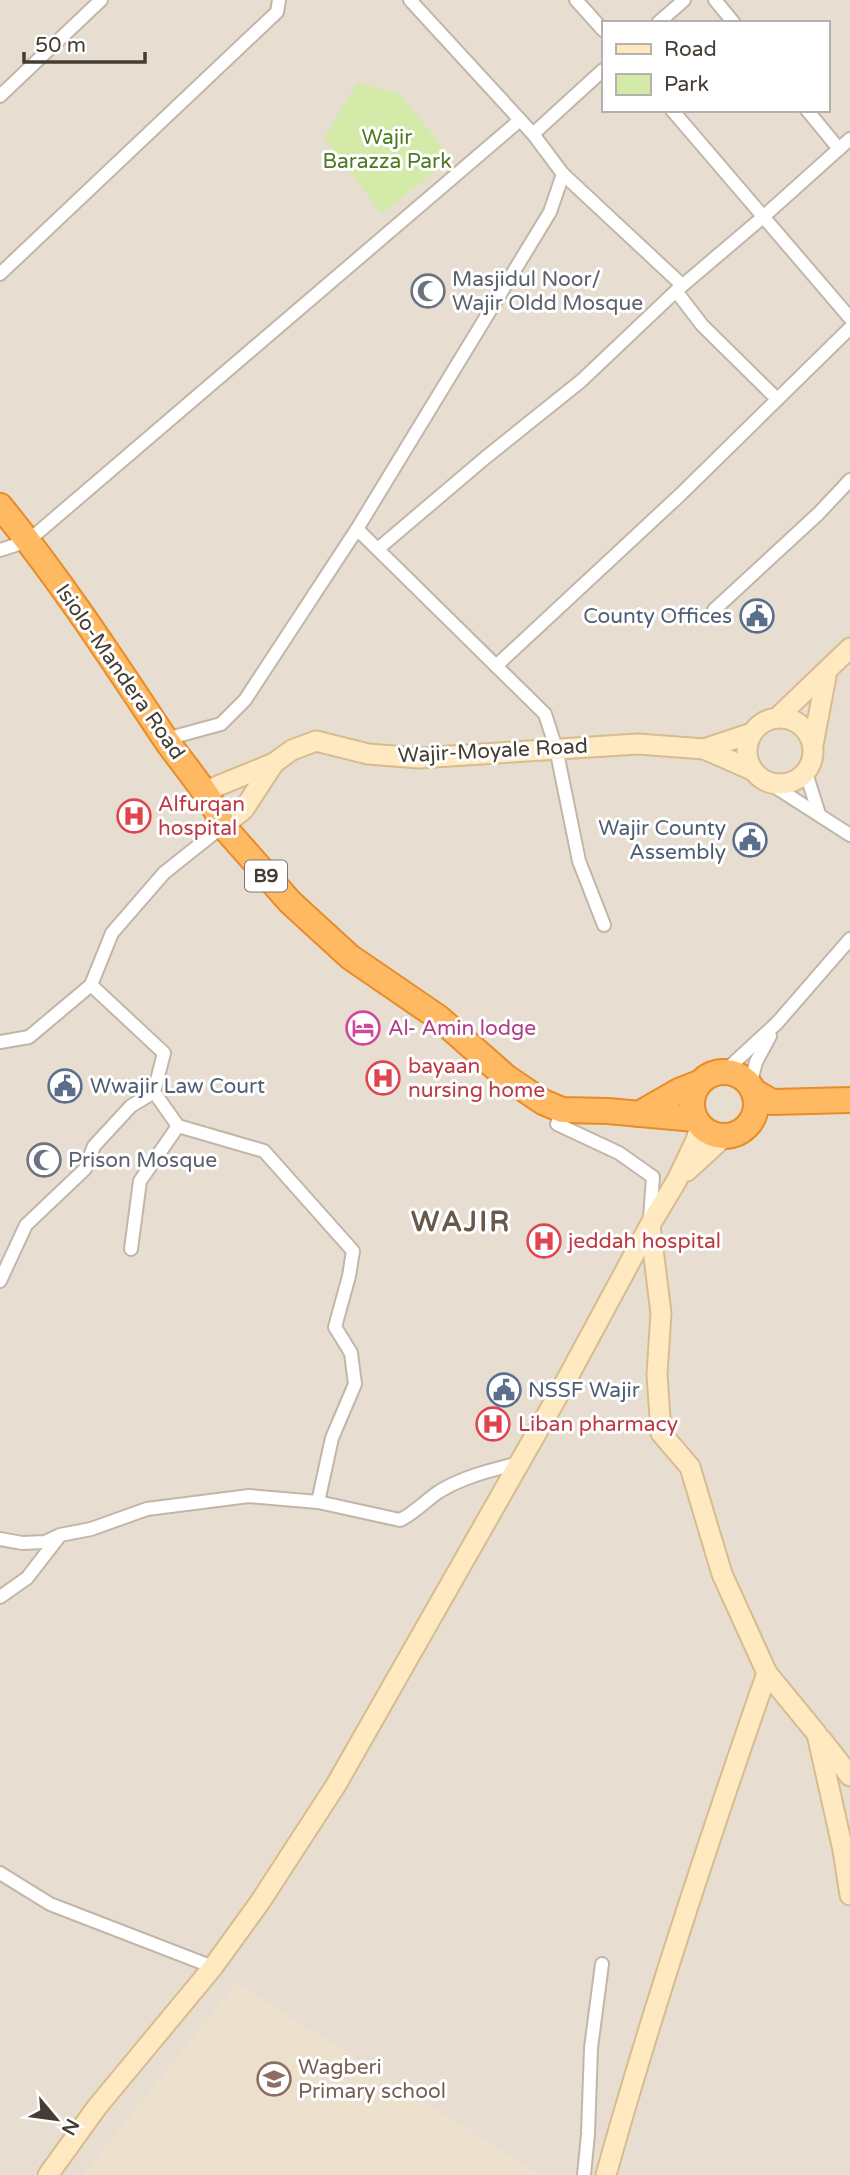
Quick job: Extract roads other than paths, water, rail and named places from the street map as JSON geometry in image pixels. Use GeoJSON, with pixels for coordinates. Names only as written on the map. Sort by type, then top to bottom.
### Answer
{"type":"FeatureCollection","features":[{"type":"Feature","properties":{"kind":"highway","name":"Isiolo-Mandera Road"},"geometry":{"type":"LineString","coordinates":[[0,506],[96,635],[218,811],[223,826],[290,902],[350,957],[439,1018],[506,1077],[543,1102],[562,1110],[639,1114],[697,1123],[707,1132],[724,1137]]}},
{"type":"Feature","properties":{"kind":"highway"},"geometry":{"type":"LineString","coordinates":[[639,1114],[699,1083],[709,1075],[725,1071],[739,1075],[772,1102],[850,1100]]}},
{"type":"Feature","properties":{"kind":"highway"},"geometry":{"type":"LineString","coordinates":[[697,1123],[691,1101],[699,1083]]}},
{"type":"Feature","properties":{"kind":"highway"},"geometry":{"type":"LineString","coordinates":[[724,1137],[741,1131],[748,1125],[756,1109],[752,1088]]}},
{"type":"Feature","properties":{"kind":"highway"},"geometry":{"type":"LineString","coordinates":[[748,1125],[775,1121],[814,1102]]}},
{"type":"Feature","properties":{"kind":"street"},"geometry":{"type":"LineString","coordinates":[[0,96],[100,0]]}},
{"type":"Feature","properties":{"kind":"street"},"geometry":{"type":"LineString","coordinates":[[0,274],[277,12],[279,0]]}},
{"type":"Feature","properties":{"kind":"street"},"geometry":{"type":"LineString","coordinates":[[410,0],[533,134],[564,174],[679,288],[702,324],[777,399]]}},
{"type":"Feature","properties":{"kind":"street"},"geometry":{"type":"LineString","coordinates":[[576,0],[602,29]]}},
{"type":"Feature","properties":{"kind":"street"},"geometry":{"type":"LineString","coordinates":[[660,21],[684,0]]}},
{"type":"Feature","properties":{"kind":"street"},"geometry":{"type":"LineString","coordinates":[[715,0],[732,21]]}},
{"type":"Feature","properties":{"kind":"street"},"geometry":{"type":"LineString","coordinates":[[533,134],[602,71]]}},
{"type":"Feature","properties":{"kind":"street"},"geometry":{"type":"LineString","coordinates":[[674,112],[850,318]]}},
{"type":"Feature","properties":{"kind":"street"},"geometry":{"type":"LineString","coordinates":[[809,112],[839,149]]}},
{"type":"Feature","properties":{"kind":"street"},"geometry":{"type":"LineString","coordinates":[[0,550],[28,541],[520,120]]}},
{"type":"Feature","properties":{"kind":"street"},"geometry":{"type":"LineString","coordinates":[[379,548],[581,381],[679,288],[850,139]]}},
{"type":"Feature","properties":{"kind":"street"},"geometry":{"type":"LineString","coordinates":[[166,739],[221,724],[245,700],[357,529],[550,212],[564,174]]}},
{"type":"Feature","properties":{"kind":"street"},"geometry":{"type":"LineString","coordinates":[[496,666],[681,494],[850,328]]}},
{"type":"Feature","properties":{"kind":"street"},"geometry":{"type":"LineString","coordinates":[[714,610],[850,481]]}},
{"type":"Feature","properties":{"kind":"street"},"geometry":{"type":"LineString","coordinates":[[357,529],[545,714],[556,748],[579,862],[604,925]]}},
{"type":"Feature","properties":{"kind":"street"},"geometry":{"type":"LineString","coordinates":[[752,770],[747,758],[747,745],[752,733],[763,722],[778,717],[850,648]]}},
{"type":"Feature","properties":{"kind":"street"},"geometry":{"type":"LineString","coordinates":[[769,783],[782,785],[795,781],[806,773],[813,760],[813,745],[827,671]]}},
{"type":"Feature","properties":{"kind":"street"},"geometry":{"type":"LineString","coordinates":[[778,717],[794,720],[803,726],[810,734],[813,745]]}},
{"type":"Feature","properties":{"kind":"street","name":"Wajir-Moyale Road"},"geometry":{"type":"LineString","coordinates":[[203,792],[274,763],[292,750],[316,741],[368,754],[419,758],[638,744],[704,749],[752,733]]}},
{"type":"Feature","properties":{"kind":"street"},"geometry":{"type":"LineString","coordinates":[[704,749],[752,770],[760,778],[850,835]]}},
{"type":"Feature","properties":{"kind":"street"},"geometry":{"type":"LineString","coordinates":[[0,1042],[29,1037],[91,985],[112,933],[164,873],[244,809],[274,763]]}},
{"type":"Feature","properties":{"kind":"street"},"geometry":{"type":"LineString","coordinates":[[806,773],[819,814]]}},
{"type":"Feature","properties":{"kind":"street"},"geometry":{"type":"LineString","coordinates":[[725,1071],[777,1023],[850,939]]}},
{"type":"Feature","properties":{"kind":"street"},"geometry":{"type":"LineString","coordinates":[[91,985],[163,1053],[155,1092],[178,1126],[264,1152],[352,1251],[349,1276],[335,1327],[351,1353],[355,1384],[332,1438],[318,1502]]}},
{"type":"Feature","properties":{"kind":"street"},"geometry":{"type":"LineString","coordinates":[[752,1088],[756,1062],[777,1023]]}},
{"type":"Feature","properties":{"kind":"street"},"geometry":{"type":"LineString","coordinates":[[0,1281],[26,1225],[85,1169],[94,1146],[131,1107],[155,1092]]}},
{"type":"Feature","properties":{"kind":"street"},"geometry":{"type":"LineString","coordinates":[[562,1110],[557,1124],[619,1153],[653,1177],[650,1225],[661,1313],[657,1374],[661,1433],[690,1467],[722,1574],[767,1673],[850,1776]]}},
{"type":"Feature","properties":{"kind":"street"},"geometry":{"type":"LineString","coordinates":[[48,2175],[97,2107],[213,1967],[260,1902],[336,1785],[677,1180],[696,1140],[697,1123]]}},
{"type":"Feature","properties":{"kind":"street"},"geometry":{"type":"LineString","coordinates":[[131,1249],[140,1181],[178,1126]]}},
{"type":"Feature","properties":{"kind":"street"},"geometry":{"type":"LineString","coordinates":[[677,1180],[724,1137]]}},
{"type":"Feature","properties":{"kind":"street"},"geometry":{"type":"LineString","coordinates":[[0,1539],[22,1543],[45,1542],[147,1509],[249,1496],[318,1502],[400,1520],[410,1516],[440,1491],[472,1475],[519,1463]]}},
{"type":"Feature","properties":{"kind":"street"},"geometry":{"type":"LineString","coordinates":[[0,1597],[27,1578],[60,1535]]}},
{"type":"Feature","properties":{"kind":"street"},"geometry":{"type":"LineString","coordinates":[[606,2175],[646,2037],[767,1673]]}},
{"type":"Feature","properties":{"kind":"street"},"geometry":{"type":"LineString","coordinates":[[817,1734],[843,1850],[850,1895]]}},
{"type":"Feature","properties":{"kind":"street"},"geometry":{"type":"LineString","coordinates":[[0,1873],[50,1904],[213,1967]]}},
{"type":"Feature","properties":{"kind":"street"},"geometry":{"type":"LineString","coordinates":[[584,2175],[591,2048],[602,1964]]}},
{"type":"Feature","properties":{"kind":"place","name":"Masjidul Noor/ Wajir Oldd Mosque"},"geometry":{"type":"Point","coordinates":[428,291]}},
{"type":"Feature","properties":{"kind":"place","name":"County Offices"},"geometry":{"type":"Point","coordinates":[757,616]}},
{"type":"Feature","properties":{"kind":"place","name":"Alfurqan hospital"},"geometry":{"type":"Point","coordinates":[134,816]}},
{"type":"Feature","properties":{"kind":"place","name":"Wajir County Assembly"},"geometry":{"type":"Point","coordinates":[750,840]}},
{"type":"Feature","properties":{"kind":"place","name":"Al- Amin lodge"},"geometry":{"type":"Point","coordinates":[363,1028]}},
{"type":"Feature","properties":{"kind":"place","name":"bayaan nursing home"},"geometry":{"type":"Point","coordinates":[383,1078]}},
{"type":"Feature","properties":{"kind":"place","name":"Wwajir Law Court"},"geometry":{"type":"Point","coordinates":[65,1086]}},
{"type":"Feature","properties":{"kind":"place","name":"Prison Mosque"},"geometry":{"type":"Point","coordinates":[44,1160]}},
{"type":"Feature","properties":{"kind":"place","name":"jeddah hospital"},"geometry":{"type":"Point","coordinates":[544,1241]}},
{"type":"Feature","properties":{"kind":"place","name":"NSSF Wajir"},"geometry":{"type":"Point","coordinates":[504,1390]}},
{"type":"Feature","properties":{"kind":"place","name":"Liban pharmacy"},"geometry":{"type":"Point","coordinates":[493,1424]}},
{"type":"Feature","properties":{"kind":"place","name":"Wagberi Primary school"},"geometry":{"type":"Point","coordinates":[274,2079]}},
{"type":"Feature","properties":{"kind":"district","name":"WAJIR"},"geometry":{"type":"Point","coordinates":[461,1222]}},
{"type":"Feature","properties":{"kind":"park label","name":"Wajir Barazza Park"},"geometry":{"type":"Point","coordinates":[387,149]}}]}
